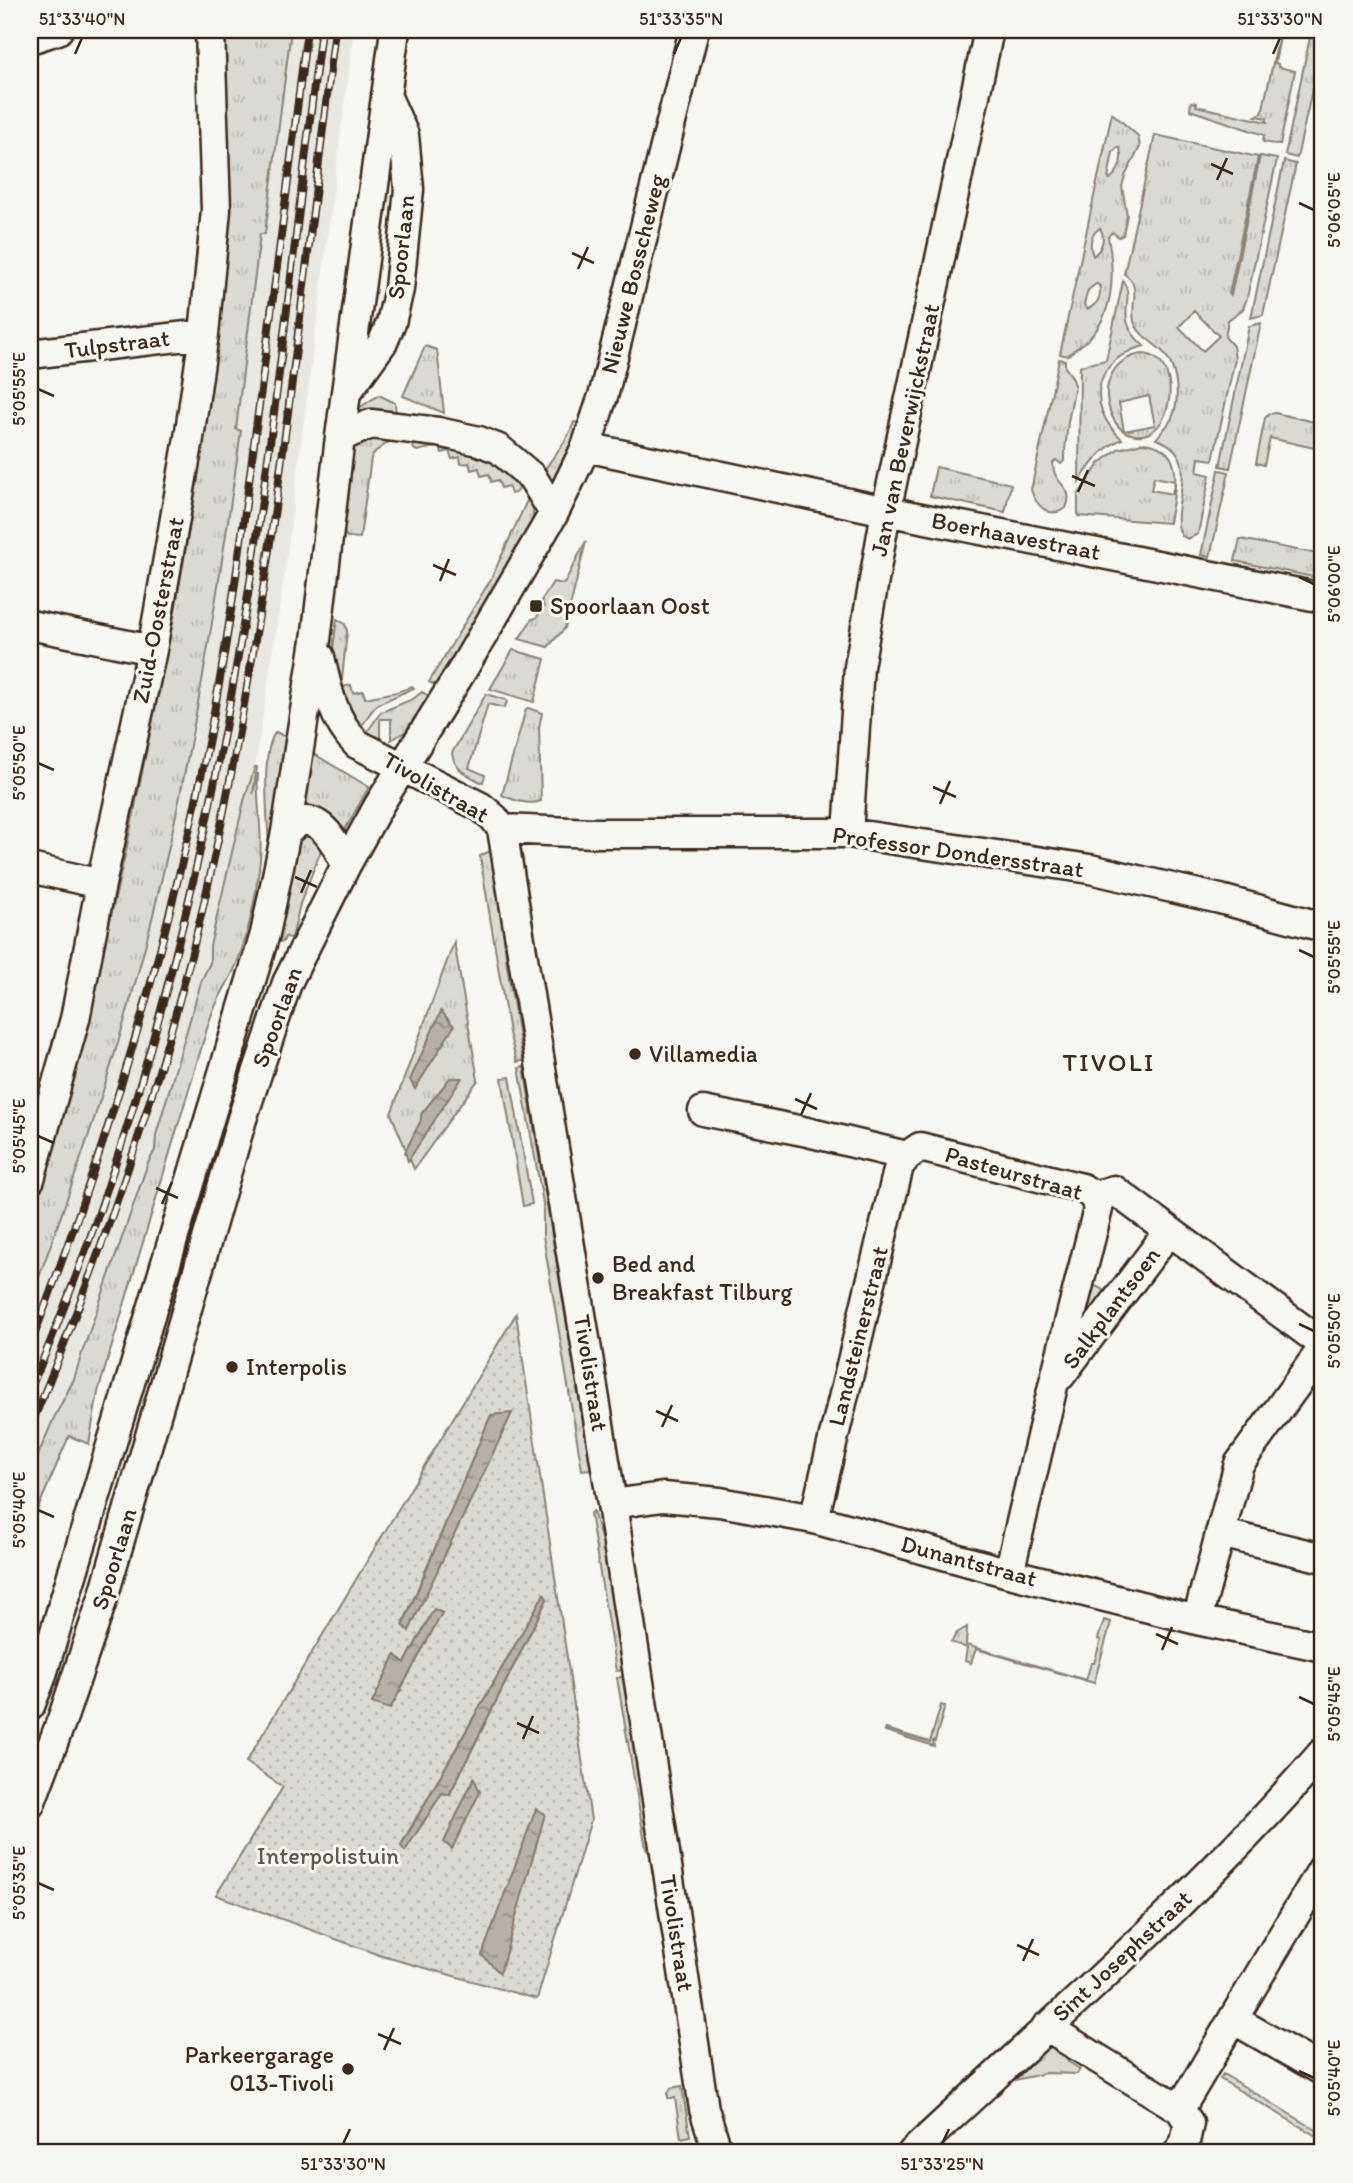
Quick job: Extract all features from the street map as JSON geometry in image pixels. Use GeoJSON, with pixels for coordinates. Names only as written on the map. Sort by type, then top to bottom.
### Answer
{"type":"FeatureCollection","features":[{"type":"Feature","properties":{"kind":"street"},"geometry":{"type":"LineString","coordinates":[[30,39],[58,30]]}},
{"type":"Feature","properties":{"kind":"street","name":"Zuid-Oosterstraat"},"geometry":{"type":"LineString","coordinates":[[30,1180],[37,1128],[75,1019],[101,884],[152,650],[189,438],[204,334],[216,209],[211,30]]}},
{"type":"Feature","properties":{"kind":"street","name":"Spoorlaan"},"geometry":{"type":"LineString","coordinates":[[30,1706],[41,1678],[265,934],[286,832],[316,640],[340,437],[395,30]]}},
{"type":"Feature","properties":{"kind":"street","name":"Nieuwe Bosscheweg"},"geometry":{"type":"LineString","coordinates":[[554,513],[586,447],[604,393],[694,30]]}},
{"type":"Feature","properties":{"kind":"street","name":"Jan van Beverwijckstraat"},"geometry":{"type":"LineString","coordinates":[[848,833],[859,667],[886,511],[989,30]]}},
{"type":"Feature","properties":{"kind":"street","name":"Spoorlaan"},"geometry":{"type":"LineString","coordinates":[[348,390],[383,342],[391,323],[399,289],[409,189],[404,135],[386,95]]}},
{"type":"Feature","properties":{"kind":"street","name":"Tulpstraat"},"geometry":{"type":"LineString","coordinates":[[30,354],[204,334]]}},
{"type":"Feature","properties":{"kind":"street"},"geometry":{"type":"LineString","coordinates":[[340,437],[371,424],[438,432],[479,441],[499,449],[532,477],[554,513]]}},
{"type":"Feature","properties":{"kind":"street","name":"Boerhaavestraat"},"geometry":{"type":"LineString","coordinates":[[586,447],[886,511],[1323,598]]}},
{"type":"Feature","properties":{"kind":"street","name":"Spoorlaan"},"geometry":{"type":"LineString","coordinates":[[30,1804],[103,1598],[242,1119],[287,983],[346,865],[554,513]]}},
{"type":"Feature","properties":{"kind":"street"},"geometry":{"type":"LineString","coordinates":[[30,625],[152,650]]}},
{"type":"Feature","properties":{"kind":"street","name":"Tivolistraat"},"geometry":{"type":"LineString","coordinates":[[316,640],[332,706],[347,733],[357,744],[481,807],[502,829],[612,1504],[704,2109],[718,2153]]}},
{"type":"Feature","properties":{"kind":"street"},"geometry":{"type":"LineString","coordinates":[[286,832],[300,822],[316,824],[334,843],[346,865]]}},
{"type":"Feature","properties":{"kind":"street","name":"Professor Dondersstraat"},"geometry":{"type":"LineString","coordinates":[[502,829],[594,833],[848,833],[1090,870],[1220,899],[1323,927]]}},
{"type":"Feature","properties":{"kind":"street"},"geometry":{"type":"LineString","coordinates":[[30,867],[101,884]]}},
{"type":"Feature","properties":{"kind":"street","name":"Pasteurstraat"},"geometry":{"type":"LineString","coordinates":[[703,1111],[907,1156],[920,1147],[1082,1188],[1094,1196],[1114,1190],[1323,1346]]}},
{"type":"Feature","properties":{"kind":"street","name":"Landsteinerstraat"},"geometry":{"type":"LineString","coordinates":[[814,1519],[899,1166],[907,1156]]}},
{"type":"Feature","properties":{"kind":"street","name":"Salkplantsoen"},"geometry":{"type":"LineString","coordinates":[[1009,1573],[1098,1209],[1094,1196]]}},
{"type":"Feature","properties":{"kind":"street","name":"Salkplantsoen"},"geometry":{"type":"LineString","coordinates":[[1053,1386],[1169,1231]]}},
{"type":"Feature","properties":{"kind":"street"},"geometry":{"type":"LineString","coordinates":[[160,1283],[192,1293]]}},
{"type":"Feature","properties":{"kind":"street"},"geometry":{"type":"LineString","coordinates":[[1196,1620],[1239,1464],[1323,1346]]}},
{"type":"Feature","properties":{"kind":"street","name":"Dunantstraat"},"geometry":{"type":"LineString","coordinates":[[612,1504],[663,1497],[720,1502],[814,1519],[1009,1573],[1196,1620],[1323,1647]]}},
{"type":"Feature","properties":{"kind":"street"},"geometry":{"type":"LineString","coordinates":[[1220,1533],[1323,1558]]}},
{"type":"Feature","properties":{"kind":"street","name":"Sint Josephstraat"},"geometry":{"type":"LineString","coordinates":[[912,2153],[1170,1913],[1284,1798],[1323,1752]]}},
{"type":"Feature","properties":{"kind":"street"},"geometry":{"type":"LineString","coordinates":[[1180,2109],[1323,1868]]}},
{"type":"Feature","properties":{"kind":"street"},"geometry":{"type":"LineString","coordinates":[[1233,2019],[1323,2071]]}},
{"type":"Feature","properties":{"kind":"street"},"geometry":{"type":"LineString","coordinates":[[1046,2027],[1180,2109],[1189,2123],[1185,2142],[1178,2153]]}},
{"type":"Feature","properties":{"kind":"shaded area"},"geometry":{"type":"Polygon","coordinates":[[[291,30],[354,30],[283,585],[255,767],[244,801],[210,946],[210,963],[202,979],[156,1135],[155,1150],[148,1163],[79,1367],[53,1420],[30,1478],[30,1302],[100,1102],[139,969],[162,882],[193,739],[211,638],[241,431],[236,430],[260,233],[265,233],[291,30]]]}},
{"type":"Feature","properties":{"kind":"green space"},"geometry":{"type":"Polygon","coordinates":[[[217,30],[291,30],[265,234],[260,234],[236,429],[241,431],[192,737],[152,919],[96,1112],[30,1302],[30,1207],[58,1119],[96,981],[127,846],[174,616],[209,402],[218,324],[217,30]]]}},
{"type":"Feature","properties":{"kind":"green space"},"geometry":{"type":"Polygon","coordinates":[[[1280,31],[1275,63],[1278,67],[1295,71],[1280,145],[1263,142],[1264,135],[1190,110],[1191,102],[1197,103],[1196,106],[1267,122],[1267,118],[1256,116],[1262,113],[1280,31]]]}},
{"type":"Feature","properties":{"kind":"green space"},"geometry":{"type":"Polygon","coordinates":[[[1310,37],[1323,40],[1318,82],[1323,84],[1323,92],[1312,90],[1297,158],[1285,155],[1310,37]]]}},
{"type":"Feature","properties":{"kind":"green space"},"geometry":{"type":"Polygon","coordinates":[[[1112,113],[1138,136],[1140,147],[1122,187],[1127,215],[1123,235],[1119,237],[1112,232],[1108,237],[1112,274],[1109,300],[1100,324],[1090,337],[1067,356],[1060,354],[1112,113]],[[1120,148],[1113,152],[1110,179],[1121,161],[1120,148]],[[1100,228],[1091,240],[1093,256],[1101,247],[1103,239],[1100,228]],[[1096,284],[1088,290],[1084,304],[1087,309],[1094,305],[1100,293],[1099,285],[1096,284]]]}},
{"type":"Feature","properties":{"kind":"green space"},"geometry":{"type":"Polygon","coordinates":[[[1155,135],[1258,157],[1229,294],[1231,295],[1260,156],[1277,159],[1247,298],[1243,309],[1228,320],[1225,337],[1233,346],[1235,359],[1213,460],[1199,458],[1197,472],[1210,475],[1198,534],[1188,539],[1182,536],[1178,525],[1183,470],[1180,457],[1171,447],[1156,439],[1175,410],[1177,392],[1174,374],[1167,357],[1135,324],[1133,284],[1124,274],[1155,135]],[[1194,311],[1179,327],[1203,351],[1219,336],[1194,311]]]}},
{"type":"Feature","properties":{"kind":"green space"},"geometry":{"type":"Polygon","coordinates":[[[1284,161],[1296,164],[1263,315],[1251,318],[1284,161]]]}},
{"type":"Feature","properties":{"kind":"green space"},"geometry":{"type":"Polygon","coordinates":[[[1123,281],[1127,288],[1129,326],[1144,346],[1127,352],[1105,372],[1099,398],[1102,412],[1122,439],[1102,452],[1079,482],[1080,366],[1106,360],[1123,281]]]}},
{"type":"Feature","properties":{"kind":"green space"},"geometry":{"type":"Polygon","coordinates":[[[1261,323],[1230,468],[1220,466],[1249,326],[1261,323]]]}},
{"type":"Feature","properties":{"kind":"green space"},"geometry":{"type":"Polygon","coordinates":[[[425,346],[437,350],[444,413],[403,396],[425,346]]]}},
{"type":"Feature","properties":{"kind":"green space"},"geometry":{"type":"Polygon","coordinates":[[[1142,354],[1156,358],[1165,369],[1169,383],[1165,415],[1157,427],[1146,434],[1131,434],[1127,433],[1122,430],[1114,419],[1107,396],[1110,377],[1122,362],[1142,354]],[[1149,396],[1119,403],[1124,431],[1155,425],[1149,396]]]}},
{"type":"Feature","properties":{"kind":"green space"},"geometry":{"type":"Polygon","coordinates":[[[1059,359],[1065,360],[1065,367],[1075,385],[1064,461],[1061,464],[1056,460],[1053,463],[1056,477],[1066,490],[1068,500],[1066,508],[1049,512],[1036,501],[1031,490],[1059,359]]]}},
{"type":"Feature","properties":{"kind":"green space"},"geometry":{"type":"Polygon","coordinates":[[[379,395],[395,403],[396,416],[360,420],[354,413],[356,410],[379,395]]]}},
{"type":"Feature","properties":{"kind":"green space"},"geometry":{"type":"Polygon","coordinates":[[[1275,413],[1323,424],[1323,450],[1270,438],[1264,465],[1256,463],[1265,418],[1275,413]]]}},
{"type":"Feature","properties":{"kind":"green space"},"geometry":{"type":"Polygon","coordinates":[[[574,422],[581,424],[553,490],[540,477],[563,444],[574,422]]]}},
{"type":"Feature","properties":{"kind":"green space"},"geometry":{"type":"Polygon","coordinates":[[[370,436],[392,440],[371,458],[360,538],[347,537],[339,524],[352,452],[360,441],[370,436]]]}},
{"type":"Feature","properties":{"kind":"green space"},"geometry":{"type":"Polygon","coordinates":[[[419,436],[501,454],[511,460],[523,480],[517,492],[511,494],[508,486],[501,488],[498,480],[491,482],[489,474],[481,476],[479,468],[471,470],[469,463],[461,464],[460,457],[452,459],[449,451],[442,453],[440,446],[417,451],[411,443],[419,436]]]}},
{"type":"Feature","properties":{"kind":"green space"},"geometry":{"type":"Polygon","coordinates":[[[1142,443],[1157,446],[1167,452],[1173,461],[1175,472],[1175,485],[1169,523],[1078,516],[1078,495],[1099,464],[1118,449],[1142,443]],[[1154,477],[1151,490],[1172,494],[1175,481],[1154,477]]]}},
{"type":"Feature","properties":{"kind":"green space"},"geometry":{"type":"Polygon","coordinates":[[[936,467],[1011,484],[1005,512],[930,496],[936,467]]]}},
{"type":"Feature","properties":{"kind":"green space"},"geometry":{"type":"Polygon","coordinates":[[[1219,470],[1229,472],[1210,557],[1201,555],[1219,470]]]}},
{"type":"Feature","properties":{"kind":"green space"},"geometry":{"type":"Polygon","coordinates":[[[530,494],[534,503],[532,524],[435,685],[429,682],[491,579],[530,494]]]}},
{"type":"Feature","properties":{"kind":"green space"},"geometry":{"type":"Polygon","coordinates":[[[1240,539],[1323,555],[1323,579],[1235,561],[1240,539]]]}},
{"type":"Feature","properties":{"kind":"green space"},"geometry":{"type":"Polygon","coordinates":[[[586,541],[565,628],[548,647],[519,639],[544,606],[541,601],[553,582],[564,584],[586,541]]]}},
{"type":"Feature","properties":{"kind":"green space"},"geometry":{"type":"Polygon","coordinates":[[[337,619],[345,624],[347,631],[343,687],[351,685],[353,693],[363,691],[365,698],[412,686],[414,688],[378,704],[359,731],[330,670],[337,619]]]}},
{"type":"Feature","properties":{"kind":"green space"},"geometry":{"type":"Polygon","coordinates":[[[513,650],[545,659],[534,702],[490,689],[513,650]]]}},
{"type":"Feature","properties":{"kind":"green space"},"geometry":{"type":"Polygon","coordinates":[[[422,692],[429,696],[405,732],[391,740],[391,719],[380,719],[380,741],[365,735],[381,712],[413,699],[422,692]]]}},
{"type":"Feature","properties":{"kind":"green space"},"geometry":{"type":"Polygon","coordinates":[[[486,694],[507,702],[504,708],[488,704],[469,768],[485,775],[481,782],[459,768],[452,753],[486,694]]]}},
{"type":"Feature","properties":{"kind":"green space"},"geometry":{"type":"Polygon","coordinates":[[[528,708],[542,713],[539,727],[541,801],[531,803],[502,795],[528,708]]]}},
{"type":"Feature","properties":{"kind":"green space"},"geometry":{"type":"Polygon","coordinates":[[[276,732],[289,739],[269,853],[266,771],[271,741],[276,732]]]}},
{"type":"Feature","properties":{"kind":"green space"},"geometry":{"type":"Polygon","coordinates":[[[309,751],[369,787],[343,833],[303,814],[309,751]]]}},
{"type":"Feature","properties":{"kind":"green space"},"geometry":{"type":"Polygon","coordinates":[[[255,767],[253,794],[258,773],[260,860],[244,945],[210,1019],[98,1392],[89,1444],[69,1436],[30,1527],[32,1469],[74,1379],[148,1163],[155,1150],[156,1135],[202,979],[210,963],[210,946],[244,801],[255,767]]]}},
{"type":"Feature","properties":{"kind":"green space"},"geometry":{"type":"Polygon","coordinates":[[[311,833],[321,849],[300,904],[292,938],[285,937],[283,942],[275,940],[297,841],[300,836],[311,833]]]}},
{"type":"Feature","properties":{"kind":"green space"},"geometry":{"type":"Polygon","coordinates":[[[492,850],[497,865],[507,966],[523,1061],[517,1062],[509,1033],[480,856],[492,850]]]}},
{"type":"Feature","properties":{"kind":"green space"},"geometry":{"type":"Polygon","coordinates":[[[454,942],[478,1080],[414,1169],[391,1114],[454,942]]]}},
{"type":"Feature","properties":{"kind":"green space"},"geometry":{"type":"Polygon","coordinates":[[[524,1067],[591,1469],[582,1470],[543,1236],[543,1203],[519,1068],[524,1067]]]}},
{"type":"Feature","properties":{"kind":"green space"},"geometry":{"type":"Polygon","coordinates":[[[510,1077],[532,1204],[523,1206],[502,1078],[510,1077]]]}},
{"type":"Feature","properties":{"kind":"green space"},"geometry":{"type":"Polygon","coordinates":[[[1088,1282],[1109,1293],[1083,1325],[1088,1282]]]}},
{"type":"Feature","properties":{"kind":"green space","name":"Interpolistuin"},"geometry":{"type":"Polygon","coordinates":[[[516,1314],[591,1820],[537,1999],[382,1956],[216,1895],[283,1787],[246,1762],[516,1314]],[[511,1414],[491,1415],[403,1624],[409,1630],[511,1414]],[[544,1594],[401,1845],[405,1850],[442,1793],[450,1794],[547,1599],[544,1594]],[[434,1609],[405,1663],[396,1656],[390,1709],[442,1613],[434,1609]],[[474,1779],[445,1842],[452,1848],[474,1779]]]}},
{"type":"Feature","properties":{"kind":"green space"},"geometry":{"type":"Polygon","coordinates":[[[593,1511],[606,1555],[625,1670],[616,1671],[590,1513],[593,1511]]]}},
{"type":"Feature","properties":{"kind":"green space"},"geometry":{"type":"Polygon","coordinates":[[[1104,1620],[1111,1622],[1094,1683],[976,1649],[971,1663],[965,1661],[967,1648],[951,1642],[957,1633],[967,1627],[966,1645],[1086,1680],[1101,1640],[1098,1639],[1104,1620]]]}},
{"type":"Feature","properties":{"kind":"green space"},"geometry":{"type":"Polygon","coordinates":[[[626,1676],[651,1855],[646,1849],[617,1678],[626,1676]]]}},
{"type":"Feature","properties":{"kind":"green space"},"geometry":{"type":"Polygon","coordinates":[[[941,1705],[945,1706],[933,1741],[934,1746],[885,1731],[886,1729],[930,1742],[941,1705]]]}},
{"type":"Feature","properties":{"kind":"green space"},"geometry":{"type":"Polygon","coordinates":[[[1051,2044],[1070,2055],[1067,2061],[1080,2069],[1077,2074],[1046,2073],[1015,2080],[1051,2044]]]}},
{"type":"Feature","properties":{"kind":"green space"},"geometry":{"type":"Polygon","coordinates":[[[1223,2074],[1323,2134],[1323,2140],[1220,2079],[1223,2074]]]}},
{"type":"Feature","properties":{"kind":"green space"},"geometry":{"type":"Polygon","coordinates":[[[682,2086],[690,2136],[681,2138],[675,2098],[668,2098],[668,2093],[671,2088],[682,2086]]]}},
{"type":"Feature","properties":{"kind":"water"},"geometry":{"type":"Polygon","coordinates":[[[441,1011],[454,1026],[415,1089],[410,1080],[441,1011]]]}},
{"type":"Feature","properties":{"kind":"water"},"geometry":{"type":"Polygon","coordinates":[[[450,1078],[462,1078],[408,1161],[405,1152],[421,1120],[421,1114],[450,1078]]]}},
{"type":"Feature","properties":{"kind":"water"},"geometry":{"type":"Polygon","coordinates":[[[512,1413],[409,1631],[403,1625],[491,1415],[512,1413]]]}},
{"type":"Feature","properties":{"kind":"water"},"geometry":{"type":"Polygon","coordinates":[[[544,1594],[547,1599],[449,1795],[442,1793],[405,1851],[401,1846],[544,1594]]]}},
{"type":"Feature","properties":{"kind":"water"},"geometry":{"type":"Polygon","coordinates":[[[434,1609],[442,1613],[390,1709],[372,1703],[395,1655],[405,1663],[434,1609]]]}},
{"type":"Feature","properties":{"kind":"water"},"geometry":{"type":"Polygon","coordinates":[[[474,1778],[480,1792],[452,1849],[444,1842],[474,1778]]]}},
{"type":"Feature","properties":{"kind":"water"},"geometry":{"type":"Polygon","coordinates":[[[536,1809],[545,1814],[500,1973],[482,1955],[536,1809]]]}},
{"type":"Feature","properties":{"kind":"railway"},"geometry":{"type":"LineString","coordinates":[[30,1346],[111,1118],[156,964],[195,807],[237,571],[307,30]]}},
{"type":"Feature","properties":{"kind":"railway"},"geometry":{"type":"LineString","coordinates":[[30,1390],[94,1227],[122,1144],[170,975],[210,804],[255,547],[321,30]]}},
{"type":"Feature","properties":{"kind":"railway"},"geometry":{"type":"LineString","coordinates":[[30,1428],[84,1292],[133,1154],[176,1014],[211,872],[268,558],[335,30]]}},
{"type":"Feature","properties":{"kind":"place","name":"Spoorlaan Oost"},"geometry":{"type":"Point","coordinates":[536,606]}},
{"type":"Feature","properties":{"kind":"place","name":"Villamedia"},"geometry":{"type":"Point","coordinates":[635,1054]}},
{"type":"Feature","properties":{"kind":"place","name":"Bed and Breakfast Tilburg"},"geometry":{"type":"Point","coordinates":[598,1278]}},
{"type":"Feature","properties":{"kind":"place","name":"Interpolis"},"geometry":{"type":"Point","coordinates":[232,1367]}},
{"type":"Feature","properties":{"kind":"place","name":"Parkeergarage 013-Tivoli"},"geometry":{"type":"Point","coordinates":[348,2069]}},
{"type":"Feature","properties":{"kind":"district","name":"TIVOLI"},"geometry":{"type":"Point","coordinates":[1109,1062]}}]}
